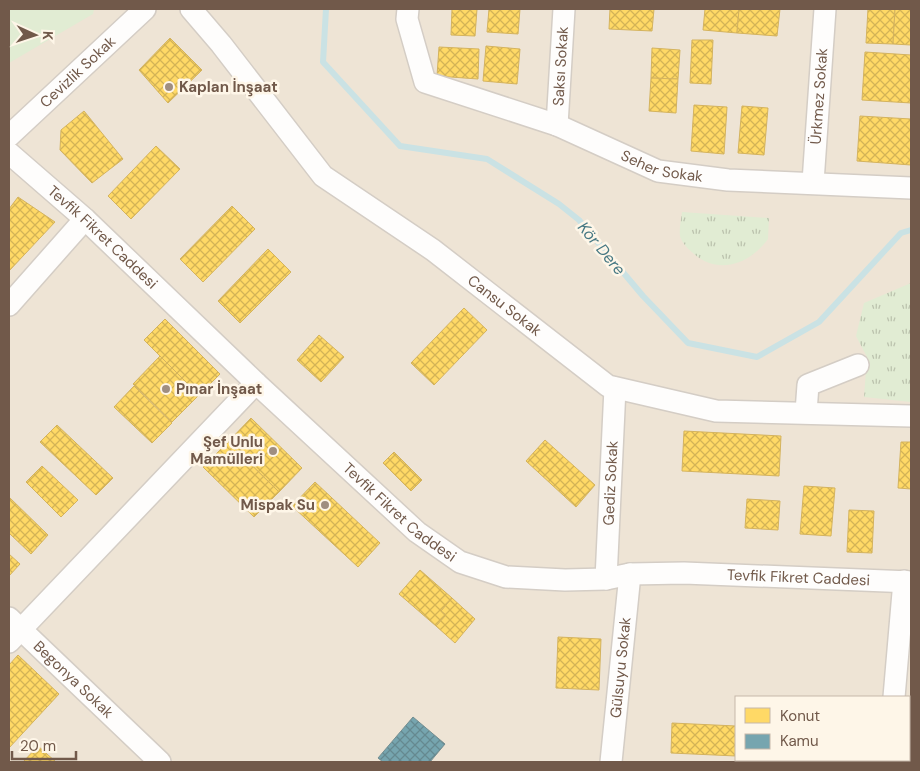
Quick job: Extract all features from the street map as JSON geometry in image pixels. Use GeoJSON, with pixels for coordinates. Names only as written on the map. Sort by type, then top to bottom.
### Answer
{"type":"FeatureCollection","features":[{"type":"Feature","properties":{"kind":"street","name":"Cevizlik Sokak"},"geometry":{"type":"LineString","coordinates":[[9,136],[145,9]]}},
{"type":"Feature","properties":{"kind":"street","name":"Cansu Sokak"},"geometry":{"type":"LineString","coordinates":[[191,9],[221,44],[323,176],[433,250],[533,330],[608,386],[716,411],[911,416]]}},
{"type":"Feature","properties":{"kind":"street","name":"Seher Sokak"},"geometry":{"type":"LineString","coordinates":[[408,9],[407,19],[425,82],[557,125],[658,171],[728,180],[813,182],[911,188]]}},
{"type":"Feature","properties":{"kind":"street","name":"Saksı Sokak"},"geometry":{"type":"LineString","coordinates":[[557,125],[564,9]]}},
{"type":"Feature","properties":{"kind":"street","name":"Ürkmez Sokak"},"geometry":{"type":"LineString","coordinates":[[813,182],[825,9]]}},
{"type":"Feature","properties":{"kind":"street","name":"Tevfik Fikret Caddesi"},"geometry":{"type":"LineString","coordinates":[[9,153],[85,219],[256,383],[417,532],[460,562],[506,577],[565,580],[606,579],[630,574],[684,572],[907,581]]}},
{"type":"Feature","properties":{"kind":"street"},"geometry":{"type":"LineString","coordinates":[[9,305],[85,219]]}},
{"type":"Feature","properties":{"kind":"street"},"geometry":{"type":"LineString","coordinates":[[806,412],[808,384],[858,366]]}},
{"type":"Feature","properties":{"kind":"street"},"geometry":{"type":"LineString","coordinates":[[13,630],[256,383]]}},
{"type":"Feature","properties":{"kind":"street","name":"Gediz Sokak"},"geometry":{"type":"LineString","coordinates":[[606,579],[615,388]]}},
{"type":"Feature","properties":{"kind":"street","name":"Gülsuyu Sokak"},"geometry":{"type":"LineString","coordinates":[[611,762],[630,574]]}},
{"type":"Feature","properties":{"kind":"street"},"geometry":{"type":"LineString","coordinates":[[894,696],[907,581]]}},
{"type":"Feature","properties":{"kind":"street","name":"Begonya Sokak"},"geometry":{"type":"LineString","coordinates":[[13,630],[160,762]]}},
{"type":"Feature","properties":{"kind":"shaded area"},"geometry":{"type":"Polygon","coordinates":[[[9,9],[911,9],[911,762],[9,762],[9,9]]]}},
{"type":"Feature","properties":{"kind":"green space"},"geometry":{"type":"Polygon","coordinates":[[[9,9],[94,9],[93,14],[9,63],[9,9]]]}},
{"type":"Feature","properties":{"kind":"green space"},"geometry":{"type":"Polygon","coordinates":[[[682,212],[769,218],[768,239],[753,255],[734,264],[714,264],[704,261],[694,254],[682,241],[680,230],[682,212]]]}},
{"type":"Feature","properties":{"kind":"green space"},"geometry":{"type":"Polygon","coordinates":[[[911,283],[911,402],[864,397],[867,357],[856,336],[864,303],[911,283]]]}},
{"type":"Feature","properties":{"kind":"building: Konut"},"geometry":{"type":"Polygon","coordinates":[[[452,9],[477,9],[475,36],[451,35],[452,9]]]}},
{"type":"Feature","properties":{"kind":"building: Konut"},"geometry":{"type":"Polygon","coordinates":[[[489,9],[520,9],[518,34],[487,32],[489,9]]]}},
{"type":"Feature","properties":{"kind":"building: Konut"},"geometry":{"type":"Polygon","coordinates":[[[610,9],[654,9],[652,31],[609,29],[610,9]]]}},
{"type":"Feature","properties":{"kind":"building: Konut"},"geometry":{"type":"Polygon","coordinates":[[[705,9],[739,9],[737,33],[703,30],[705,9]]]}},
{"type":"Feature","properties":{"kind":"building: Konut"},"geometry":{"type":"Polygon","coordinates":[[[739,9],[780,9],[777,36],[737,33],[739,9]]]}},
{"type":"Feature","properties":{"kind":"building: Konut"},"geometry":{"type":"Polygon","coordinates":[[[868,9],[895,9],[893,44],[866,43],[868,9]]]}},
{"type":"Feature","properties":{"kind":"building: Konut"},"geometry":{"type":"Polygon","coordinates":[[[895,9],[911,9],[911,45],[893,44],[895,9]]]}},
{"type":"Feature","properties":{"kind":"building: Konut","name":"Kaplan İnşaat"},"geometry":{"type":"Polygon","coordinates":[[[170,38],[202,70],[168,103],[139,70],[170,38]]]}},
{"type":"Feature","properties":{"kind":"building: Konut"},"geometry":{"type":"Polygon","coordinates":[[[692,40],[713,40],[711,84],[690,83],[692,40]]]}},
{"type":"Feature","properties":{"kind":"building: Konut"},"geometry":{"type":"Polygon","coordinates":[[[486,46],[520,49],[517,84],[483,81],[486,46]]]}},
{"type":"Feature","properties":{"kind":"building: Konut"},"geometry":{"type":"Polygon","coordinates":[[[439,47],[479,49],[478,79],[437,76],[439,47]]]}},
{"type":"Feature","properties":{"kind":"building: Konut"},"geometry":{"type":"Polygon","coordinates":[[[652,48],[680,50],[678,79],[651,78],[652,48]]]}},
{"type":"Feature","properties":{"kind":"building: Konut"},"geometry":{"type":"Polygon","coordinates":[[[865,52],[911,55],[911,103],[862,100],[865,52]]]}},
{"type":"Feature","properties":{"kind":"building: Konut"},"geometry":{"type":"Polygon","coordinates":[[[651,78],[678,79],[676,113],[649,111],[651,78]]]}},
{"type":"Feature","properties":{"kind":"building: Konut"},"geometry":{"type":"Polygon","coordinates":[[[694,105],[727,107],[724,154],[691,151],[694,105]]]}},
{"type":"Feature","properties":{"kind":"building: Konut"},"geometry":{"type":"Polygon","coordinates":[[[742,106],[768,108],[764,155],[738,153],[742,106]]]}},
{"type":"Feature","properties":{"kind":"building: Konut"},"geometry":{"type":"Polygon","coordinates":[[[84,111],[123,159],[92,183],[60,150],[61,130],[84,111]]]}},
{"type":"Feature","properties":{"kind":"building: Konut"},"geometry":{"type":"Polygon","coordinates":[[[860,116],[911,119],[911,165],[857,161],[860,116]]]}},
{"type":"Feature","properties":{"kind":"building: Konut"},"geometry":{"type":"Polygon","coordinates":[[[156,146],[180,169],[131,219],[108,196],[156,146]]]}},
{"type":"Feature","properties":{"kind":"building: Konut"},"geometry":{"type":"Polygon","coordinates":[[[18,197],[55,222],[9,271],[9,209],[18,197]]]}},
{"type":"Feature","properties":{"kind":"building: Konut"},"geometry":{"type":"Polygon","coordinates":[[[232,206],[255,229],[203,282],[180,259],[232,206]]]}},
{"type":"Feature","properties":{"kind":"building: Konut"},"geometry":{"type":"Polygon","coordinates":[[[268,249],[291,272],[240,323],[218,301],[268,249]]]}},
{"type":"Feature","properties":{"kind":"building: Konut"},"geometry":{"type":"Polygon","coordinates":[[[464,308],[487,330],[434,385],[411,363],[464,308]]]}},
{"type":"Feature","properties":{"kind":"building: Konut"},"geometry":{"type":"Polygon","coordinates":[[[165,319],[220,374],[199,395],[144,340],[165,319]]]}},
{"type":"Feature","properties":{"kind":"building: Konut"},"geometry":{"type":"Polygon","coordinates":[[[319,335],[344,357],[321,382],[297,360],[319,335]]]}},
{"type":"Feature","properties":{"kind":"building: Konut","name":"Pınar İnşaat"},"geometry":{"type":"Polygon","coordinates":[[[160,356],[199,395],[172,422],[133,384],[160,356]]]}},
{"type":"Feature","properties":{"kind":"building: Konut"},"geometry":{"type":"Polygon","coordinates":[[[134,386],[172,423],[152,443],[114,407],[134,386]]]}},
{"type":"Feature","properties":{"kind":"building: Konut"},"geometry":{"type":"Polygon","coordinates":[[[251,418],[302,468],[279,492],[228,442],[251,418]]]}},
{"type":"Feature","properties":{"kind":"building: Konut"},"geometry":{"type":"Polygon","coordinates":[[[57,425],[113,478],[96,495],[40,442],[57,425]]]}},
{"type":"Feature","properties":{"kind":"building: Konut"},"geometry":{"type":"Polygon","coordinates":[[[684,431],[781,436],[779,476],[682,471],[684,431]]]}},
{"type":"Feature","properties":{"kind":"building: Konut"},"geometry":{"type":"Polygon","coordinates":[[[545,440],[595,485],[576,507],[526,461],[545,440]]]}},
{"type":"Feature","properties":{"kind":"building: Konut"},"geometry":{"type":"Polygon","coordinates":[[[228,442],[279,492],[254,517],[203,467],[228,442]]]}},
{"type":"Feature","properties":{"kind":"building: Konut"},"geometry":{"type":"Polygon","coordinates":[[[901,442],[911,442],[911,489],[898,488],[901,442]]]}},
{"type":"Feature","properties":{"kind":"building: Konut"},"geometry":{"type":"Polygon","coordinates":[[[394,452],[422,480],[411,491],[383,463],[394,452]]]}},
{"type":"Feature","properties":{"kind":"building: Konut"},"geometry":{"type":"Polygon","coordinates":[[[42,466],[78,500],[61,517],[26,482],[42,466]]]}},
{"type":"Feature","properties":{"kind":"building: Konut"},"geometry":{"type":"Polygon","coordinates":[[[315,482],[380,543],[358,567],[292,506],[315,482]]]}},
{"type":"Feature","properties":{"kind":"building: Konut"},"geometry":{"type":"Polygon","coordinates":[[[804,486],[835,488],[831,536],[800,534],[804,486]]]}},
{"type":"Feature","properties":{"kind":"building: Konut"},"geometry":{"type":"Polygon","coordinates":[[[9,497],[48,535],[31,554],[9,533],[9,497]]]}},
{"type":"Feature","properties":{"kind":"building: Konut"},"geometry":{"type":"Polygon","coordinates":[[[747,499],[780,501],[778,530],[745,528],[747,499]]]}},
{"type":"Feature","properties":{"kind":"building: Konut"},"geometry":{"type":"Polygon","coordinates":[[[849,510],[874,511],[872,553],[847,552],[849,510]]]}},
{"type":"Feature","properties":{"kind":"building: Konut"},"geometry":{"type":"Polygon","coordinates":[[[9,554],[20,564],[9,576],[9,554]]]}},
{"type":"Feature","properties":{"kind":"building: Konut"},"geometry":{"type":"Polygon","coordinates":[[[420,570],[452,598],[441,611],[446,615],[436,626],[399,594],[420,570]]]}},
{"type":"Feature","properties":{"kind":"building: Konut"},"geometry":{"type":"Polygon","coordinates":[[[452,598],[475,619],[455,643],[436,626],[446,615],[441,611],[452,598]]]}},
{"type":"Feature","properties":{"kind":"building: Konut"},"geometry":{"type":"Polygon","coordinates":[[[558,637],[601,639],[599,690],[556,688],[558,637]]]}},
{"type":"Feature","properties":{"kind":"building: Konut"},"geometry":{"type":"Polygon","coordinates":[[[18,655],[59,694],[9,748],[9,665],[18,655]]]}},
{"type":"Feature","properties":{"kind":"building: Konut"},"geometry":{"type":"Polygon","coordinates":[[[672,723],[735,726],[735,756],[671,753],[672,723]]]}},
{"type":"Feature","properties":{"kind":"building: Konut"},"geometry":{"type":"Polygon","coordinates":[[[38,746],[56,762],[23,762],[38,746]]]}},
{"type":"Feature","properties":{"kind":"building: Kamu"},"geometry":{"type":"Polygon","coordinates":[[[413,717],[445,744],[430,762],[383,762],[378,758],[413,717]]]}},
{"type":"Feature","properties":{"kind":"waterway","name":"Kör Dere"},"geometry":{"type":"LineString","coordinates":[[326,9],[323,62],[400,146],[487,159],[559,204],[579,220],[643,296],[688,343],[757,357],[819,322],[901,233],[911,230]]}},
{"type":"Feature","properties":{"kind":"place","name":"Kaplan İnşaat"},"geometry":{"type":"Point","coordinates":[169,87]}},
{"type":"Feature","properties":{"kind":"place","name":"Pınar İnşaat"},"geometry":{"type":"Point","coordinates":[166,389]}},
{"type":"Feature","properties":{"kind":"place","name":"Şef Unlu Mamülleri"},"geometry":{"type":"Point","coordinates":[273,451]}},
{"type":"Feature","properties":{"kind":"place","name":"Mispak Su"},"geometry":{"type":"Point","coordinates":[325,505]}}]}
